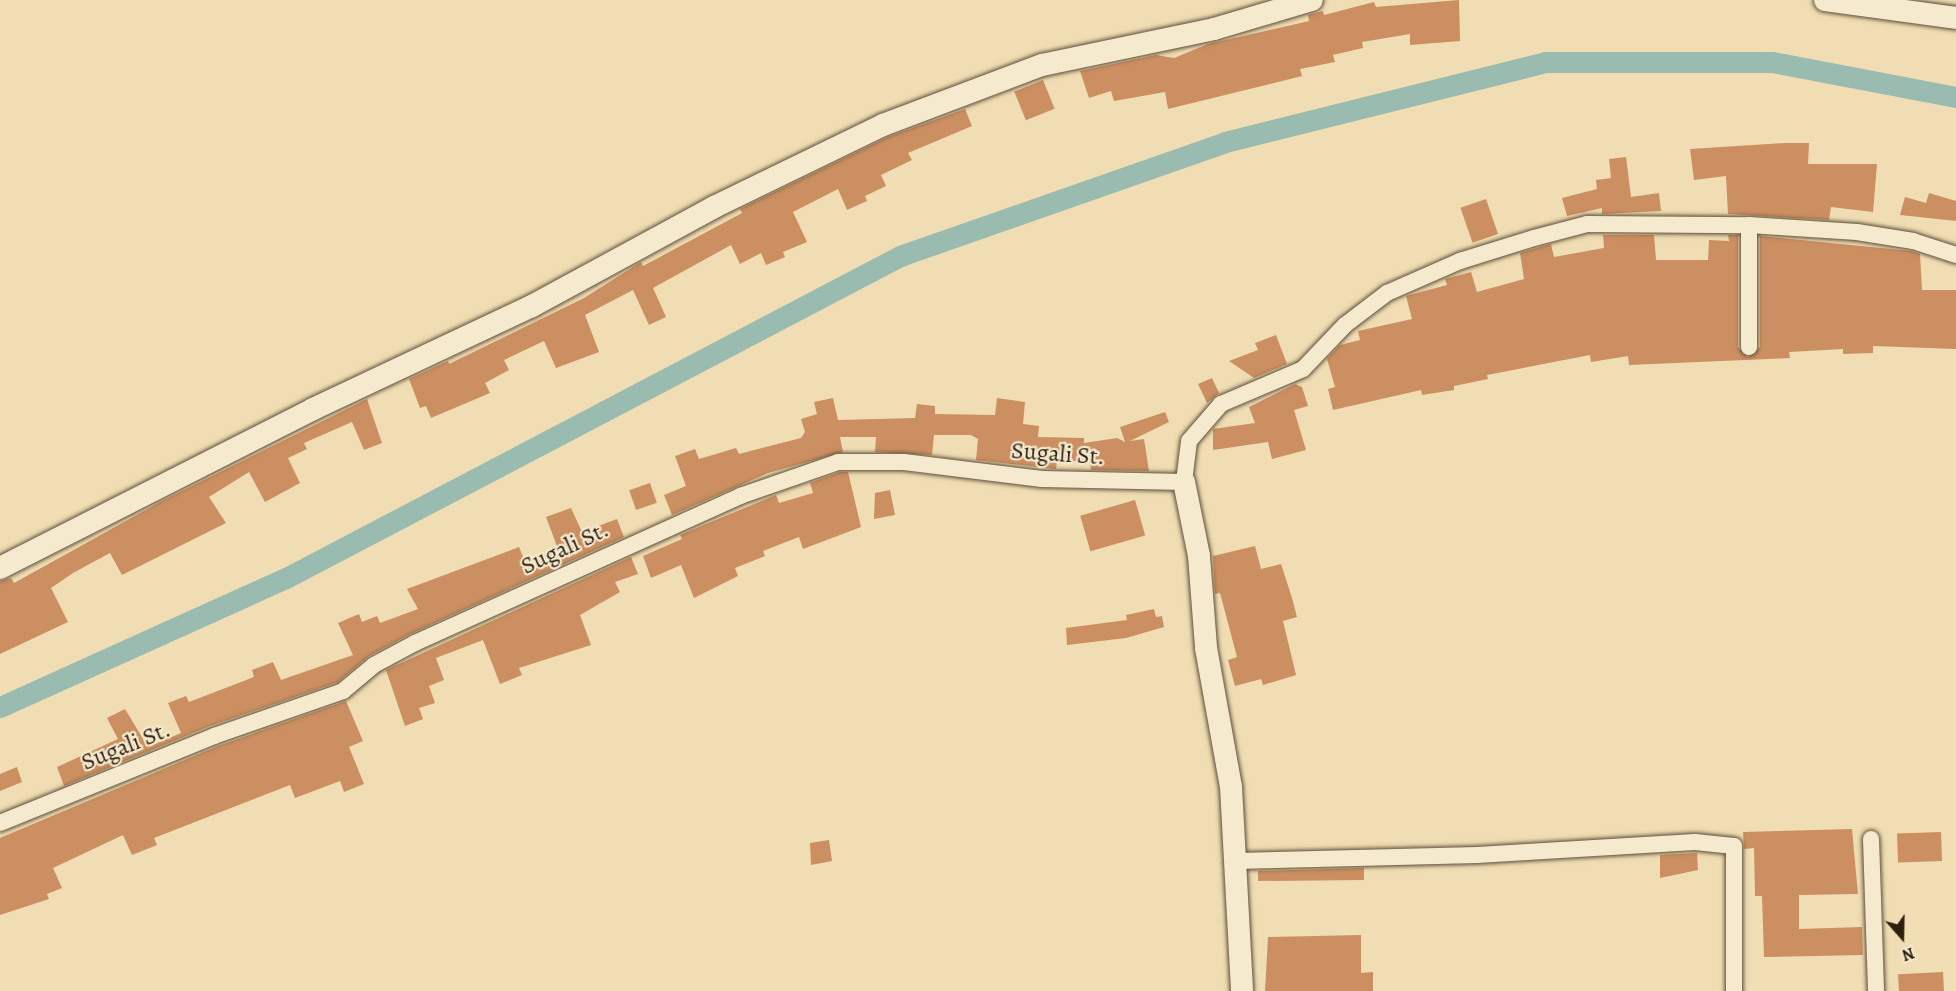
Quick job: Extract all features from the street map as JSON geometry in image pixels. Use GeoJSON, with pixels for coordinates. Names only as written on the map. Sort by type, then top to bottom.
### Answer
{"type":"FeatureCollection","features":[{"type":"Feature","properties":{"kind":"street"},"geometry":{"type":"LineString","coordinates":[[0,568],[313,409],[532,306],[714,207],[883,125],[1042,65],[1214,29],[1312,0]]}},
{"type":"Feature","properties":{"kind":"street"},"geometry":{"type":"LineString","coordinates":[[1825,0],[1956,18]]}},
{"type":"Feature","properties":{"kind":"street"},"geometry":{"type":"LineString","coordinates":[[1242,991],[1231,787],[1206,648],[1199,556],[1184,482],[1190,441],[1199,425],[1221,404],[1303,369],[1345,325],[1387,293],[1460,261],[1587,224],[1749,225],[1857,232],[1913,241],[1956,255]]}},
{"type":"Feature","properties":{"kind":"street"},"geometry":{"type":"LineString","coordinates":[[1749,225],[1749,347]]}},
{"type":"Feature","properties":{"kind":"street","name":"Sugali St."},"geometry":{"type":"LineString","coordinates":[[0,823],[214,736],[344,691],[374,665],[415,643],[740,496],[838,462],[904,462],[1042,478],[1184,482]]}},
{"type":"Feature","properties":{"kind":"street"},"geometry":{"type":"LineString","coordinates":[[1871,839],[1876,991]]}},
{"type":"Feature","properties":{"kind":"street"},"geometry":{"type":"LineString","coordinates":[[1236,861],[1477,855],[1695,842],[1734,846],[1734,991]]}},
{"type":"Feature","properties":{"kind":"building"},"geometry":{"type":"Polygon","coordinates":[[[1459,0],[1460,41],[1410,45],[1410,34],[1362,42],[1363,48],[1333,55],[1335,62],[1300,69],[1302,76],[1168,109],[1165,92],[1114,101],[1111,91],[1089,98],[1080,71],[1156,55],[1174,58],[1208,44],[1309,21],[1308,15],[1323,11],[1324,15],[1374,2],[1376,7],[1459,0]]]}},
{"type":"Feature","properties":{"kind":"building"},"geometry":{"type":"Polygon","coordinates":[[[1043,80],[1055,109],[1026,120],[1014,92],[1043,80]]]}},
{"type":"Feature","properties":{"kind":"building"},"geometry":{"type":"Polygon","coordinates":[[[965,109],[972,126],[908,153],[912,160],[881,175],[886,186],[865,196],[867,201],[847,210],[838,189],[793,212],[807,242],[783,252],[785,257],[766,265],[761,253],[740,264],[731,245],[653,288],[666,317],[649,325],[633,290],[585,315],[599,352],[556,368],[544,341],[504,360],[509,370],[485,383],[490,393],[431,418],[426,406],[420,408],[409,379],[448,361],[449,364],[584,298],[641,262],[643,266],[742,213],[740,209],[888,137],[965,109]]]}},
{"type":"Feature","properties":{"kind":"building"},"geometry":{"type":"Polygon","coordinates":[[[1809,143],[1808,164],[1877,164],[1873,212],[1831,207],[1829,220],[1728,214],[1726,176],[1694,180],[1690,149],[1809,143]]]}},
{"type":"Feature","properties":{"kind":"building"},"geometry":{"type":"Polygon","coordinates":[[[1626,157],[1631,197],[1659,193],[1661,211],[1602,214],[1602,208],[1567,216],[1562,198],[1597,189],[1596,180],[1611,178],[1609,159],[1626,157]]]}},
{"type":"Feature","properties":{"kind":"building"},"geometry":{"type":"Polygon","coordinates":[[[1929,193],[1956,201],[1956,221],[1900,215],[1905,197],[1926,203],[1929,193]]]}},
{"type":"Feature","properties":{"kind":"building"},"geometry":{"type":"Polygon","coordinates":[[[1486,199],[1498,234],[1473,243],[1460,208],[1486,199]]]}},
{"type":"Feature","properties":{"kind":"building"},"geometry":{"type":"Polygon","coordinates":[[[1603,235],[1654,235],[1656,260],[1708,260],[1709,240],[1729,241],[1728,235],[1738,235],[1738,347],[1748,357],[1760,347],[1760,236],[1911,251],[1920,254],[1922,290],[1956,290],[1956,349],[1873,346],[1873,353],[1843,354],[1843,349],[1789,352],[1790,358],[1629,365],[1628,356],[1591,362],[1590,355],[1487,375],[1488,379],[1454,386],[1454,390],[1422,395],[1421,390],[1333,410],[1328,389],[1335,387],[1327,359],[1340,345],[1360,340],[1358,331],[1412,319],[1406,296],[1447,285],[1445,279],[1471,272],[1477,292],[1524,279],[1520,253],[1551,244],[1554,257],[1604,248],[1603,235]]]}},
{"type":"Feature","properties":{"kind":"building"},"geometry":{"type":"Polygon","coordinates":[[[1276,335],[1287,364],[1254,378],[1229,361],[1258,350],[1255,343],[1276,335]]]}},
{"type":"Feature","properties":{"kind":"building"},"geometry":{"type":"Polygon","coordinates":[[[1212,378],[1219,393],[1207,403],[1198,384],[1212,378]]]}},
{"type":"Feature","properties":{"kind":"building"},"geometry":{"type":"Polygon","coordinates":[[[1295,384],[1302,387],[1308,406],[1294,410],[1306,450],[1272,459],[1268,442],[1213,450],[1213,429],[1255,423],[1249,407],[1295,384]]]}},
{"type":"Feature","properties":{"kind":"building"},"geometry":{"type":"Polygon","coordinates":[[[833,398],[838,420],[915,418],[917,404],[935,406],[935,414],[995,415],[997,398],[1025,402],[1023,424],[1039,426],[1038,437],[1084,438],[1084,443],[1117,438],[1125,442],[1120,427],[1165,412],[1169,422],[1130,441],[1144,439],[1149,471],[1091,470],[1090,461],[1057,461],[1056,469],[976,460],[978,439],[971,435],[934,435],[932,455],[875,452],[876,437],[840,437],[843,452],[768,473],[672,515],[664,495],[686,486],[675,456],[695,449],[699,459],[736,448],[739,454],[801,438],[805,432],[801,419],[817,414],[814,402],[833,398]]]}},
{"type":"Feature","properties":{"kind":"building"},"geometry":{"type":"Polygon","coordinates":[[[367,399],[382,443],[364,450],[352,422],[304,443],[307,449],[288,458],[300,483],[265,502],[249,472],[209,497],[226,523],[122,575],[110,553],[73,573],[51,588],[68,622],[0,654],[0,581],[11,578],[14,583],[162,501],[367,399]]]}},
{"type":"Feature","properties":{"kind":"building"},"geometry":{"type":"Polygon","coordinates":[[[840,472],[848,472],[861,527],[803,549],[799,537],[763,551],[765,556],[735,568],[738,576],[694,598],[681,565],[651,578],[643,556],[682,539],[680,535],[776,495],[779,503],[813,493],[810,483],[840,472]]]}},
{"type":"Feature","properties":{"kind":"building"},"geometry":{"type":"Polygon","coordinates":[[[650,483],[657,503],[636,510],[629,490],[650,483]]]}},
{"type":"Feature","properties":{"kind":"building"},"geometry":{"type":"Polygon","coordinates":[[[890,490],[895,515],[874,519],[875,493],[890,490]]]}},
{"type":"Feature","properties":{"kind":"building"},"geometry":{"type":"Polygon","coordinates":[[[1135,500],[1145,536],[1090,551],[1080,516],[1135,500]]]}},
{"type":"Feature","properties":{"kind":"building"},"geometry":{"type":"Polygon","coordinates":[[[571,508],[582,532],[617,519],[624,537],[410,634],[369,656],[338,682],[210,726],[64,786],[57,767],[118,739],[107,718],[125,709],[148,747],[181,733],[168,703],[186,696],[189,702],[254,677],[252,670],[273,662],[281,680],[353,655],[338,623],[359,614],[362,622],[377,616],[380,623],[418,609],[407,589],[519,547],[525,562],[558,549],[546,517],[571,508]]]}},
{"type":"Feature","properties":{"kind":"building"},"geometry":{"type":"Polygon","coordinates":[[[1255,546],[1261,569],[1281,564],[1292,598],[1297,617],[1283,621],[1296,675],[1263,685],[1261,679],[1235,686],[1228,660],[1237,657],[1220,593],[1215,594],[1213,556],[1255,546]]]}},
{"type":"Feature","properties":{"kind":"building"},"geometry":{"type":"Polygon","coordinates":[[[631,557],[638,574],[615,582],[620,592],[580,615],[591,645],[519,668],[522,675],[500,684],[483,640],[436,658],[444,680],[429,686],[435,703],[419,708],[423,719],[405,726],[386,670],[631,557]]]}},
{"type":"Feature","properties":{"kind":"building"},"geometry":{"type":"Polygon","coordinates":[[[1154,609],[1156,617],[1162,616],[1164,627],[1126,638],[1067,645],[1066,628],[1127,620],[1126,615],[1154,609]]]}},
{"type":"Feature","properties":{"kind":"building"},"geometry":{"type":"Polygon","coordinates":[[[346,701],[363,741],[349,747],[364,784],[344,792],[340,781],[295,798],[290,785],[154,838],[157,845],[132,855],[123,835],[53,868],[62,888],[47,894],[49,899],[0,915],[0,838],[218,746],[346,701]]]}},
{"type":"Feature","properties":{"kind":"building"},"geometry":{"type":"Polygon","coordinates":[[[17,767],[22,782],[0,791],[0,774],[17,767]]]}},
{"type":"Feature","properties":{"kind":"building"},"geometry":{"type":"Polygon","coordinates":[[[1852,829],[1858,894],[1799,895],[1799,929],[1862,927],[1863,955],[1764,957],[1762,896],[1755,896],[1754,848],[1744,849],[1743,832],[1852,829]]]}},
{"type":"Feature","properties":{"kind":"building"},"geometry":{"type":"Polygon","coordinates":[[[1941,832],[1942,861],[1898,863],[1897,834],[1941,832]]]}},
{"type":"Feature","properties":{"kind":"building"},"geometry":{"type":"Polygon","coordinates":[[[829,840],[832,861],[811,865],[810,843],[829,840]]]}},
{"type":"Feature","properties":{"kind":"building"},"geometry":{"type":"Polygon","coordinates":[[[1697,853],[1698,870],[1660,878],[1660,855],[1697,853]]]}},
{"type":"Feature","properties":{"kind":"building"},"geometry":{"type":"Polygon","coordinates":[[[1364,868],[1364,880],[1258,881],[1258,871],[1364,868]]]}},
{"type":"Feature","properties":{"kind":"building"},"geometry":{"type":"Polygon","coordinates":[[[1361,935],[1361,973],[1373,972],[1373,991],[1265,991],[1268,937],[1361,935]]]}},
{"type":"Feature","properties":{"kind":"building"},"geometry":{"type":"Polygon","coordinates":[[[1943,972],[1944,991],[1899,991],[1898,974],[1943,972]]]}},
{"type":"Feature","properties":{"kind":"waterway"},"geometry":{"type":"LineString","coordinates":[[0,707],[286,578],[900,256],[1225,142],[1545,62],[1772,62],[1956,97]]}}]}
